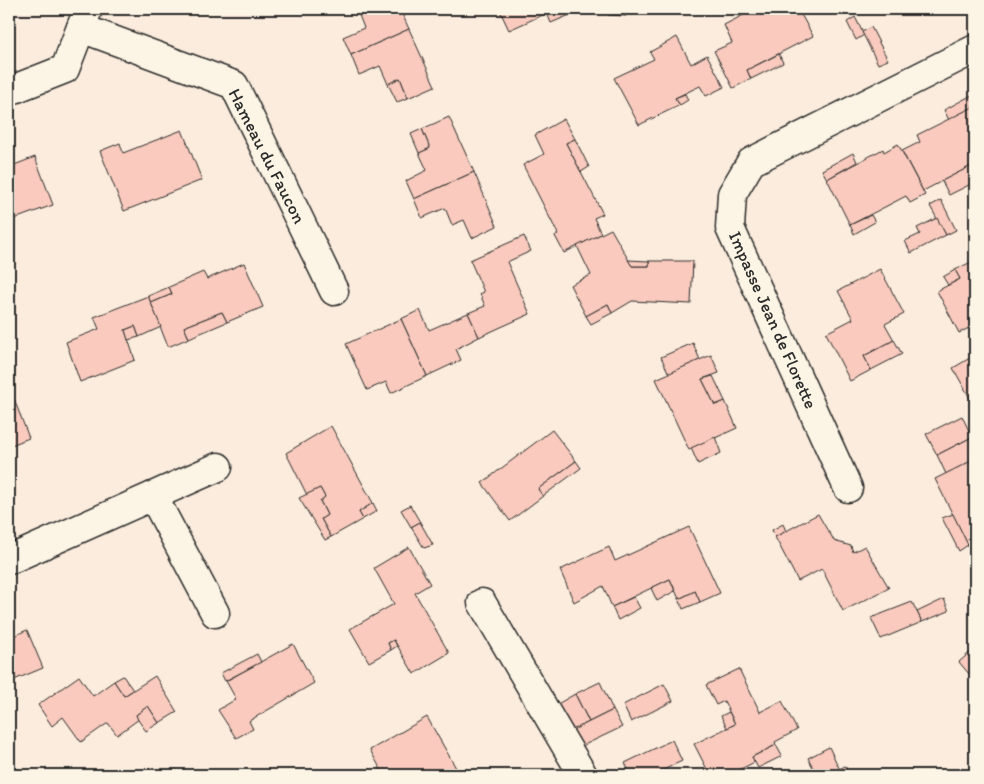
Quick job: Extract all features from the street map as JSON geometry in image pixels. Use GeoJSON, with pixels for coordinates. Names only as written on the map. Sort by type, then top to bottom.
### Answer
{"type":"FeatureCollection","features":[{"type":"Feature","properties":{"kind":"street"},"geometry":{"type":"LineString","coordinates":[[9,91],[65,69],[85,18]]}},
{"type":"Feature","properties":{"kind":"street","name":"Hameau du Faucon"},"geometry":{"type":"LineString","coordinates":[[85,18],[234,85],[334,291]]}},
{"type":"Feature","properties":{"kind":"street","name":"Impasse Jean de Florette"},"geometry":{"type":"LineString","coordinates":[[848,488],[730,228],[732,194],[751,162],[975,49]]}},
{"type":"Feature","properties":{"kind":"street"},"geometry":{"type":"LineString","coordinates":[[9,560],[218,467]]}},
{"type":"Feature","properties":{"kind":"street"},"geometry":{"type":"LineString","coordinates":[[153,496],[215,612]]}},
{"type":"Feature","properties":{"kind":"street"},"geometry":{"type":"LineString","coordinates":[[482,603],[583,775]]}},
{"type":"Feature","properties":{"kind":"building"},"geometry":{"type":"Polygon","coordinates":[[[400,9],[409,29],[351,55],[343,37],[364,28],[357,10],[400,9]]]}},
{"type":"Feature","properties":{"kind":"building"},"geometry":{"type":"Polygon","coordinates":[[[499,9],[584,9],[551,23],[547,13],[509,30],[499,9]]]}},
{"type":"Feature","properties":{"kind":"building"},"geometry":{"type":"Polygon","coordinates":[[[608,9],[627,9],[626,16],[608,15],[608,9]]]}},
{"type":"Feature","properties":{"kind":"building"},"geometry":{"type":"Polygon","coordinates":[[[755,9],[798,9],[813,36],[747,70],[751,79],[733,88],[714,51],[732,43],[724,25],[755,9]]]}},
{"type":"Feature","properties":{"kind":"building"},"geometry":{"type":"Polygon","coordinates":[[[855,17],[864,35],[856,40],[847,22],[855,17]]]}},
{"type":"Feature","properties":{"kind":"building"},"geometry":{"type":"Polygon","coordinates":[[[871,27],[888,60],[878,64],[862,32],[871,27]]]}},
{"type":"Feature","properties":{"kind":"building"},"geometry":{"type":"Polygon","coordinates":[[[409,29],[435,86],[408,98],[400,78],[388,84],[380,66],[359,75],[351,55],[409,29]]]}},
{"type":"Feature","properties":{"kind":"building"},"geometry":{"type":"Polygon","coordinates":[[[677,37],[691,64],[707,55],[724,87],[706,96],[700,86],[675,98],[680,105],[639,125],[614,78],[654,59],[650,52],[677,37]]]}},
{"type":"Feature","properties":{"kind":"building"},"geometry":{"type":"Polygon","coordinates":[[[779,54],[783,63],[751,79],[747,70],[779,54]]]}},
{"type":"Feature","properties":{"kind":"building"},"geometry":{"type":"Polygon","coordinates":[[[400,78],[408,98],[397,102],[388,84],[400,78]]]}},
{"type":"Feature","properties":{"kind":"building"},"geometry":{"type":"Polygon","coordinates":[[[685,94],[688,100],[680,105],[675,98],[685,94]]]}},
{"type":"Feature","properties":{"kind":"building"},"geometry":{"type":"Polygon","coordinates":[[[972,95],[975,106],[949,120],[944,110],[972,95]]]}},
{"type":"Feature","properties":{"kind":"building"},"geometry":{"type":"Polygon","coordinates":[[[975,106],[975,164],[923,191],[902,151],[920,142],[917,135],[975,106]]]}},
{"type":"Feature","properties":{"kind":"building"},"geometry":{"type":"Polygon","coordinates":[[[449,117],[474,172],[414,199],[406,181],[427,170],[419,153],[430,148],[422,129],[449,117]]]}},
{"type":"Feature","properties":{"kind":"building"},"geometry":{"type":"Polygon","coordinates":[[[564,119],[575,139],[566,143],[603,214],[594,218],[601,234],[564,253],[555,236],[558,234],[523,165],[544,154],[535,135],[564,119]]]}},
{"type":"Feature","properties":{"kind":"building"},"geometry":{"type":"Polygon","coordinates":[[[422,129],[430,148],[419,153],[411,134],[422,129]]]}},
{"type":"Feature","properties":{"kind":"building"},"geometry":{"type":"Polygon","coordinates":[[[182,130],[202,180],[124,211],[100,151],[120,143],[123,153],[182,130]]]}},
{"type":"Feature","properties":{"kind":"building"},"geometry":{"type":"Polygon","coordinates":[[[575,139],[589,167],[581,172],[566,143],[575,139]]]}},
{"type":"Feature","properties":{"kind":"building"},"geometry":{"type":"Polygon","coordinates":[[[898,144],[925,195],[910,203],[906,196],[850,225],[827,179],[883,149],[884,152],[898,144]]]}},
{"type":"Feature","properties":{"kind":"building"},"geometry":{"type":"Polygon","coordinates":[[[853,153],[857,162],[827,179],[822,170],[853,153]]]}},
{"type":"Feature","properties":{"kind":"building"},"geometry":{"type":"Polygon","coordinates":[[[35,157],[53,205],[9,221],[9,167],[35,157]]]}},
{"type":"Feature","properties":{"kind":"building"},"geometry":{"type":"Polygon","coordinates":[[[975,164],[975,182],[949,195],[942,181],[975,164]]]}},
{"type":"Feature","properties":{"kind":"building"},"geometry":{"type":"Polygon","coordinates":[[[474,172],[497,226],[472,238],[464,220],[452,225],[445,208],[422,218],[414,199],[474,172]]]}},
{"type":"Feature","properties":{"kind":"building"},"geometry":{"type":"Polygon","coordinates":[[[941,200],[956,230],[946,235],[930,206],[941,200]]]}},
{"type":"Feature","properties":{"kind":"building"},"geometry":{"type":"Polygon","coordinates":[[[871,215],[875,222],[854,234],[850,225],[871,215]]]}},
{"type":"Feature","properties":{"kind":"building"},"geometry":{"type":"Polygon","coordinates":[[[937,218],[946,235],[911,253],[905,241],[920,234],[917,228],[937,218]]]}},
{"type":"Feature","properties":{"kind":"building"},"geometry":{"type":"Polygon","coordinates":[[[611,229],[632,266],[649,266],[649,261],[693,261],[691,304],[632,301],[612,313],[608,304],[586,316],[570,285],[591,275],[577,246],[611,229]]]}},
{"type":"Feature","properties":{"kind":"building"},"geometry":{"type":"Polygon","coordinates":[[[524,236],[531,251],[507,262],[530,314],[479,337],[468,313],[485,306],[480,294],[484,292],[470,260],[524,236]]]}},
{"type":"Feature","properties":{"kind":"building"},"geometry":{"type":"Polygon","coordinates":[[[628,260],[649,261],[649,266],[632,266],[628,260]]]}},
{"type":"Feature","properties":{"kind":"building"},"geometry":{"type":"Polygon","coordinates":[[[973,261],[975,266],[975,325],[959,333],[937,291],[960,279],[955,270],[973,261]]]}},
{"type":"Feature","properties":{"kind":"building"},"geometry":{"type":"Polygon","coordinates":[[[244,263],[263,307],[227,322],[222,312],[184,327],[189,338],[168,347],[151,303],[172,294],[169,287],[203,272],[207,279],[244,263]]]}},
{"type":"Feature","properties":{"kind":"building"},"geometry":{"type":"Polygon","coordinates":[[[880,269],[904,314],[885,324],[894,340],[864,356],[871,370],[850,381],[826,333],[853,319],[838,291],[880,269]]]}},
{"type":"Feature","properties":{"kind":"building"},"geometry":{"type":"Polygon","coordinates":[[[955,270],[960,279],[948,285],[943,277],[955,270]]]}},
{"type":"Feature","properties":{"kind":"building"},"geometry":{"type":"Polygon","coordinates":[[[169,287],[172,294],[151,303],[148,296],[169,287]]]}},
{"type":"Feature","properties":{"kind":"building"},"geometry":{"type":"Polygon","coordinates":[[[148,296],[161,327],[139,337],[135,326],[125,330],[135,360],[80,382],[66,342],[99,329],[94,317],[148,296]]]}},
{"type":"Feature","properties":{"kind":"building"},"geometry":{"type":"Polygon","coordinates":[[[608,304],[612,313],[591,324],[586,316],[608,304]]]}},
{"type":"Feature","properties":{"kind":"building"},"geometry":{"type":"Polygon","coordinates":[[[420,310],[429,330],[468,313],[479,337],[456,349],[461,360],[427,376],[401,319],[420,310]]]}},
{"type":"Feature","properties":{"kind":"building"},"geometry":{"type":"Polygon","coordinates":[[[222,312],[227,322],[189,338],[184,327],[222,312]]]}},
{"type":"Feature","properties":{"kind":"building"},"geometry":{"type":"Polygon","coordinates":[[[401,319],[427,376],[391,393],[386,382],[367,390],[346,344],[401,319]]]}},
{"type":"Feature","properties":{"kind":"building"},"geometry":{"type":"Polygon","coordinates":[[[135,326],[139,337],[128,340],[125,330],[135,326]]]}},
{"type":"Feature","properties":{"kind":"building"},"geometry":{"type":"Polygon","coordinates":[[[894,340],[902,354],[871,370],[864,356],[894,340]]]}},
{"type":"Feature","properties":{"kind":"building"},"geometry":{"type":"Polygon","coordinates":[[[693,343],[700,360],[669,374],[661,357],[693,343]]]}},
{"type":"Feature","properties":{"kind":"building"},"geometry":{"type":"Polygon","coordinates":[[[711,355],[719,373],[702,379],[715,405],[725,401],[737,428],[689,450],[656,379],[711,355]]]}},
{"type":"Feature","properties":{"kind":"building"},"geometry":{"type":"Polygon","coordinates":[[[975,355],[975,407],[953,368],[975,355]]]}},
{"type":"Feature","properties":{"kind":"building"},"geometry":{"type":"Polygon","coordinates":[[[713,376],[725,401],[715,405],[702,379],[713,376]]]}},
{"type":"Feature","properties":{"kind":"building"},"geometry":{"type":"Polygon","coordinates":[[[9,386],[29,438],[9,446],[9,386]]]}},
{"type":"Feature","properties":{"kind":"building"},"geometry":{"type":"Polygon","coordinates":[[[962,416],[972,437],[937,455],[926,434],[962,416]]]}},
{"type":"Feature","properties":{"kind":"building"},"geometry":{"type":"Polygon","coordinates":[[[331,426],[373,503],[359,512],[363,519],[331,537],[321,519],[327,515],[320,501],[325,497],[320,488],[307,495],[286,453],[331,426]]]}},
{"type":"Feature","properties":{"kind":"building"},"geometry":{"type":"Polygon","coordinates":[[[552,430],[576,461],[538,489],[543,496],[510,521],[482,483],[552,430]]]}},
{"type":"Feature","properties":{"kind":"building"},"geometry":{"type":"Polygon","coordinates":[[[715,437],[721,453],[698,464],[691,448],[715,437]]]}},
{"type":"Feature","properties":{"kind":"building"},"geometry":{"type":"Polygon","coordinates":[[[972,437],[975,444],[975,459],[946,474],[937,455],[972,437]]]}},
{"type":"Feature","properties":{"kind":"building"},"geometry":{"type":"Polygon","coordinates":[[[975,459],[975,542],[968,545],[935,479],[975,459]]]}},
{"type":"Feature","properties":{"kind":"building"},"geometry":{"type":"Polygon","coordinates":[[[576,461],[581,468],[543,496],[538,489],[576,461]]]}},
{"type":"Feature","properties":{"kind":"building"},"geometry":{"type":"Polygon","coordinates":[[[320,488],[325,497],[320,501],[327,515],[321,519],[331,537],[325,540],[299,498],[320,488]]]}},
{"type":"Feature","properties":{"kind":"building"},"geometry":{"type":"Polygon","coordinates":[[[373,503],[377,511],[363,519],[359,512],[373,503]]]}},
{"type":"Feature","properties":{"kind":"building"},"geometry":{"type":"Polygon","coordinates":[[[410,505],[420,522],[411,527],[401,510],[410,505]]]}},
{"type":"Feature","properties":{"kind":"building"},"geometry":{"type":"Polygon","coordinates":[[[818,514],[834,541],[851,546],[853,552],[865,546],[889,588],[843,611],[822,569],[798,581],[775,537],[818,514]]]}},
{"type":"Feature","properties":{"kind":"building"},"geometry":{"type":"Polygon","coordinates":[[[953,514],[968,545],[959,551],[942,518],[953,514]]]}},
{"type":"Feature","properties":{"kind":"building"},"geometry":{"type":"Polygon","coordinates":[[[420,522],[433,545],[424,548],[411,527],[420,522]]]}},
{"type":"Feature","properties":{"kind":"building"},"geometry":{"type":"Polygon","coordinates":[[[783,524],[786,531],[775,537],[772,530],[783,524]]]}},
{"type":"Feature","properties":{"kind":"building"},"geometry":{"type":"Polygon","coordinates":[[[689,527],[720,593],[700,602],[695,591],[679,599],[670,579],[612,607],[603,586],[574,602],[560,570],[609,547],[615,561],[689,527]]]}},
{"type":"Feature","properties":{"kind":"building"},"geometry":{"type":"Polygon","coordinates":[[[975,542],[975,560],[968,545],[975,542]]]}},
{"type":"Feature","properties":{"kind":"building"},"geometry":{"type":"Polygon","coordinates":[[[409,547],[430,584],[415,593],[449,653],[414,674],[394,640],[388,643],[391,650],[369,662],[350,629],[394,604],[374,568],[409,547]]]}},
{"type":"Feature","properties":{"kind":"building"},"geometry":{"type":"Polygon","coordinates":[[[670,579],[675,591],[657,601],[651,588],[670,579]]]}},
{"type":"Feature","properties":{"kind":"building"},"geometry":{"type":"Polygon","coordinates":[[[695,591],[700,602],[683,609],[679,599],[695,591]]]}},
{"type":"Feature","properties":{"kind":"building"},"geometry":{"type":"Polygon","coordinates":[[[634,597],[640,608],[618,620],[612,607],[634,597]]]}},
{"type":"Feature","properties":{"kind":"building"},"geometry":{"type":"Polygon","coordinates":[[[944,599],[949,611],[922,622],[917,612],[944,599]]]}},
{"type":"Feature","properties":{"kind":"building"},"geometry":{"type":"Polygon","coordinates":[[[912,602],[922,622],[881,639],[871,618],[912,602]]]}},
{"type":"Feature","properties":{"kind":"building"},"geometry":{"type":"Polygon","coordinates":[[[27,630],[43,668],[9,682],[9,638],[27,630]]]}},
{"type":"Feature","properties":{"kind":"building"},"geometry":{"type":"Polygon","coordinates":[[[394,640],[397,646],[391,650],[388,643],[394,640]]]}},
{"type":"Feature","properties":{"kind":"building"},"geometry":{"type":"Polygon","coordinates":[[[293,644],[314,683],[249,721],[253,729],[236,738],[218,710],[236,699],[226,681],[293,644]]]}},
{"type":"Feature","properties":{"kind":"building"},"geometry":{"type":"Polygon","coordinates":[[[975,648],[975,681],[959,662],[975,648]]]}},
{"type":"Feature","properties":{"kind":"building"},"geometry":{"type":"Polygon","coordinates":[[[257,654],[261,662],[225,681],[221,673],[257,654]]]}},
{"type":"Feature","properties":{"kind":"building"},"geometry":{"type":"Polygon","coordinates":[[[739,669],[760,712],[782,701],[797,730],[775,742],[776,745],[752,757],[755,762],[728,775],[710,775],[694,744],[735,724],[724,701],[716,705],[706,685],[739,669]]]}},
{"type":"Feature","properties":{"kind":"building"},"geometry":{"type":"Polygon","coordinates":[[[79,676],[93,696],[114,681],[124,696],[155,676],[177,712],[159,723],[148,706],[136,715],[139,719],[117,735],[108,723],[81,742],[63,717],[52,726],[38,705],[79,676]]]}},
{"type":"Feature","properties":{"kind":"building"},"geometry":{"type":"Polygon","coordinates":[[[123,676],[133,690],[124,696],[114,681],[123,676]]]}},
{"type":"Feature","properties":{"kind":"building"},"geometry":{"type":"Polygon","coordinates":[[[600,682],[613,710],[589,722],[575,694],[600,682]]]}},
{"type":"Feature","properties":{"kind":"building"},"geometry":{"type":"Polygon","coordinates":[[[664,684],[673,701],[631,722],[623,705],[664,684]]]}},
{"type":"Feature","properties":{"kind":"building"},"geometry":{"type":"Polygon","coordinates":[[[575,694],[589,722],[569,732],[554,706],[575,694]]]}},
{"type":"Feature","properties":{"kind":"building"},"geometry":{"type":"Polygon","coordinates":[[[148,706],[159,723],[146,731],[136,715],[148,706]]]}},
{"type":"Feature","properties":{"kind":"building"},"geometry":{"type":"Polygon","coordinates":[[[613,710],[622,727],[578,748],[569,732],[613,710]]]}},
{"type":"Feature","properties":{"kind":"building"},"geometry":{"type":"Polygon","coordinates":[[[729,712],[735,724],[727,728],[721,716],[729,712]]]}},
{"type":"Feature","properties":{"kind":"building"},"geometry":{"type":"Polygon","coordinates":[[[427,717],[460,775],[384,775],[370,750],[427,717]]]}},
{"type":"Feature","properties":{"kind":"building"},"geometry":{"type":"Polygon","coordinates":[[[672,740],[682,761],[653,775],[631,775],[625,763],[672,740]]]}},
{"type":"Feature","properties":{"kind":"building"},"geometry":{"type":"Polygon","coordinates":[[[776,745],[782,756],[758,768],[752,757],[776,745]]]}},
{"type":"Feature","properties":{"kind":"building"},"geometry":{"type":"Polygon","coordinates":[[[829,747],[840,770],[828,775],[817,775],[808,758],[829,747]]]}},
{"type":"Feature","properties":{"kind":"building"},"geometry":{"type":"Polygon","coordinates":[[[845,766],[850,774],[828,775],[845,766]]]}}]}
